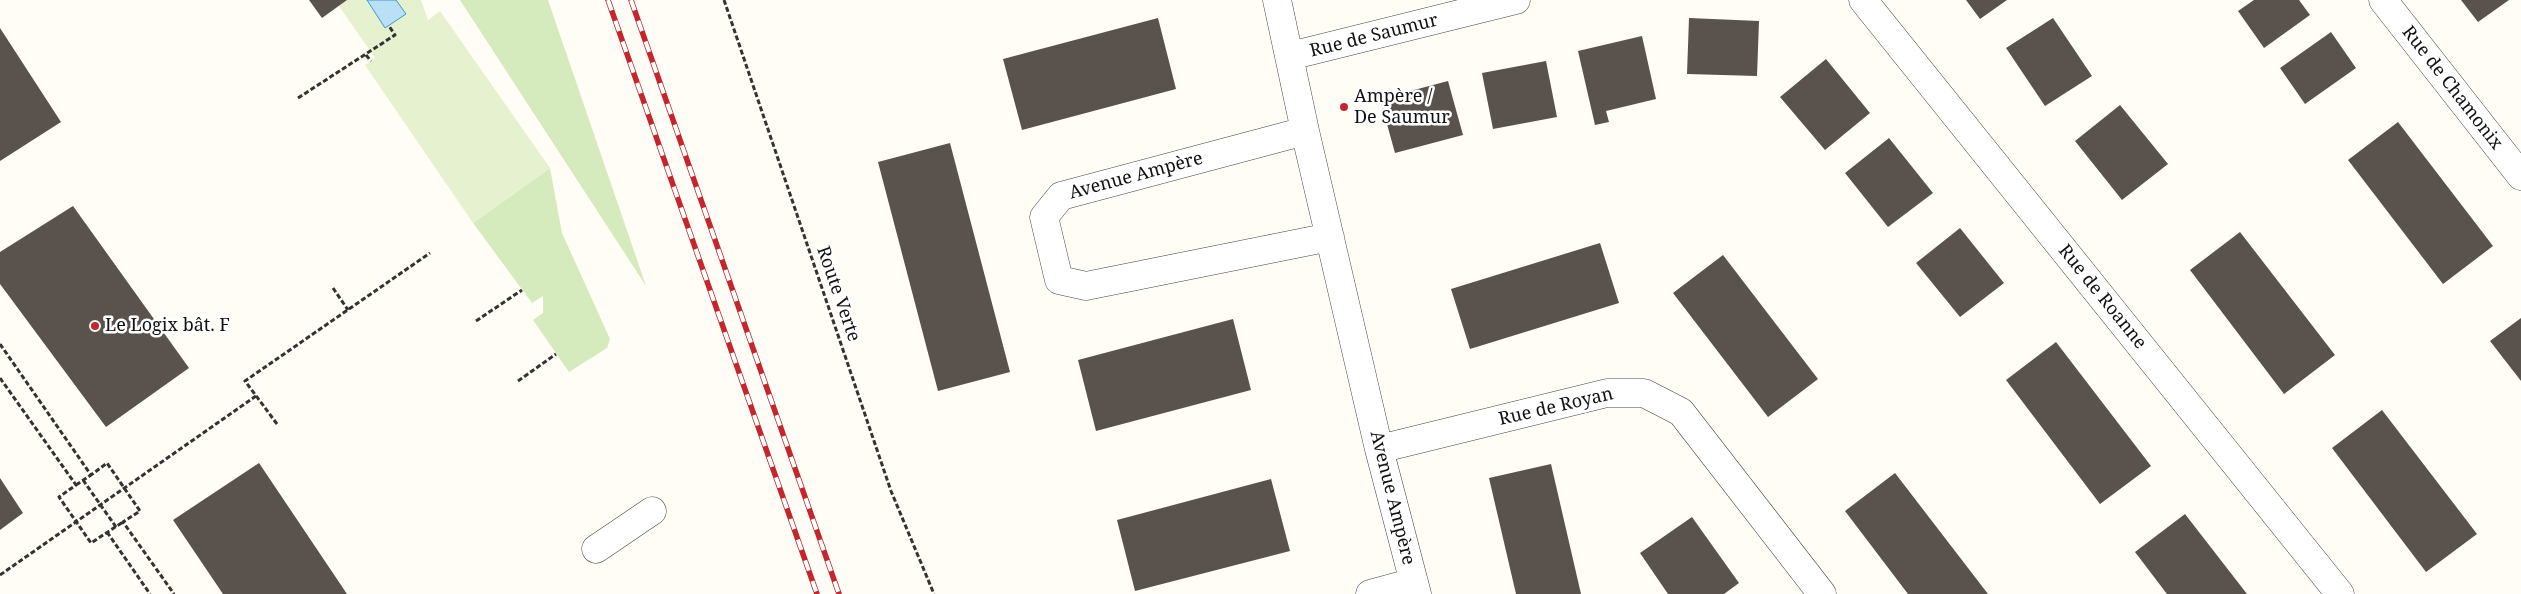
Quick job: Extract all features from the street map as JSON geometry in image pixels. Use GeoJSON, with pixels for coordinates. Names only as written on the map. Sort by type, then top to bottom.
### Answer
{"type":"FeatureCollection","features":[{"type":"Feature","properties":{"kind":"street","name":"Avenue Ampère"},"geometry":{"type":"LineString","coordinates":[[1277,0],[1305,131],[1379,450],[1415,588],[1370,594]]}},
{"type":"Feature","properties":{"kind":"street","name":"Rue de Saumur"},"geometry":{"type":"LineString","coordinates":[[1290,56],[1516,0]]}},
{"type":"Feature","properties":{"kind":"street","name":"Rue de Roanne"},"geometry":{"type":"LineString","coordinates":[[1863,0],[2340,594]]}},
{"type":"Feature","properties":{"kind":"street","name":"Rue de Chamonix"},"geometry":{"type":"LineString","coordinates":[[2383,0],[2521,176]]}},
{"type":"Feature","properties":{"kind":"street","name":"Avenue Ampère"},"geometry":{"type":"LineString","coordinates":[[1305,131],[1061,196],[1044,217],[1059,280],[1086,286],[1330,237]]}},
{"type":"Feature","properties":{"kind":"street","name":"Rue de Royan"},"geometry":{"type":"LineString","coordinates":[[1379,450],[1606,392],[1644,392],[1681,412],[1822,594]]}},
{"type":"Feature","properties":{"kind":"street"},"geometry":{"type":"LineString","coordinates":[[596,549],[652,511]]}},
{"type":"Feature","properties":{"kind":"path","name":"Route Verte"},"geometry":{"type":"LineString","coordinates":[[724,0],[891,491],[934,594]]}},
{"type":"Feature","properties":{"kind":"path"},"geometry":{"type":"LineString","coordinates":[[298,98],[395,35],[389,26]]}},
{"type":"Feature","properties":{"kind":"path"},"geometry":{"type":"LineString","coordinates":[[366,55],[371,61]]}},
{"type":"Feature","properties":{"kind":"path"},"geometry":{"type":"LineString","coordinates":[[276,424],[245,381],[430,253]]}},
{"type":"Feature","properties":{"kind":"path"},"geometry":{"type":"LineString","coordinates":[[334,288],[348,310]]}},
{"type":"Feature","properties":{"kind":"path"},"geometry":{"type":"LineString","coordinates":[[476,321],[522,290]]}},
{"type":"Feature","properties":{"kind":"path"},"geometry":{"type":"LineString","coordinates":[[0,344],[91,475]]}},
{"type":"Feature","properties":{"kind":"path"},"geometry":{"type":"LineString","coordinates":[[518,381],[556,354]]}},
{"type":"Feature","properties":{"kind":"path"},"geometry":{"type":"LineString","coordinates":[[0,378],[76,485]]}},
{"type":"Feature","properties":{"kind":"path"},"geometry":{"type":"LineString","coordinates":[[0,575],[256,396]]}},
{"type":"Feature","properties":{"kind":"path"},"geometry":{"type":"LineString","coordinates":[[107,463],[140,511],[91,544],[59,497],[83,480],[107,463]]}},
{"type":"Feature","properties":{"kind":"path"},"geometry":{"type":"LineString","coordinates":[[83,480],[116,527]]}},
{"type":"Feature","properties":{"kind":"path"},"geometry":{"type":"LineString","coordinates":[[123,522],[174,594]]}},
{"type":"Feature","properties":{"kind":"path"},"geometry":{"type":"LineString","coordinates":[[107,532],[150,594]]}},
{"type":"Feature","properties":{"kind":"green space"},"geometry":{"type":"Polygon","coordinates":[[[309,0],[421,0],[428,20],[440,11],[550,168],[473,223],[365,65],[375,58],[339,6],[309,0]]]}},
{"type":"Feature","properties":{"kind":"green space"},"geometry":{"type":"Polygon","coordinates":[[[460,0],[548,0],[646,286],[460,0]]]}},
{"type":"Feature","properties":{"kind":"green space"},"geometry":{"type":"Polygon","coordinates":[[[550,168],[562,233],[610,339],[607,348],[569,372],[533,320],[543,313],[543,296],[532,303],[473,223],[550,168]]]}},
{"type":"Feature","properties":{"kind":"water"},"geometry":{"type":"Polygon","coordinates":[[[367,0],[396,0],[406,14],[385,28],[367,0]]]}},
{"type":"Feature","properties":{"kind":"building"},"geometry":{"type":"Polygon","coordinates":[[[309,0],[347,0],[322,18],[309,0]]]}},
{"type":"Feature","properties":{"kind":"building"},"geometry":{"type":"Polygon","coordinates":[[[1966,0],[2007,0],[1980,19],[1966,0]]]}},
{"type":"Feature","properties":{"kind":"building"},"geometry":{"type":"Polygon","coordinates":[[[2254,0],[2299,0],[2310,15],[2264,48],[2238,11],[2254,0]]]}},
{"type":"Feature","properties":{"kind":"building"},"geometry":{"type":"Polygon","coordinates":[[[2461,0],[2509,0],[2478,22],[2461,0]]]}},
{"type":"Feature","properties":{"kind":"building"},"geometry":{"type":"Polygon","coordinates":[[[1158,18],[1176,89],[1022,130],[1003,59],[1158,18]]]}},
{"type":"Feature","properties":{"kind":"building"},"geometry":{"type":"Polygon","coordinates":[[[1689,18],[1759,21],[1757,76],[1687,74],[1689,18]]]}},
{"type":"Feature","properties":{"kind":"building"},"geometry":{"type":"Polygon","coordinates":[[[2053,18],[2092,76],[2045,106],[2006,48],[2053,18]]]}},
{"type":"Feature","properties":{"kind":"building"},"geometry":{"type":"Polygon","coordinates":[[[0,28],[61,122],[0,161],[0,28]]]}},
{"type":"Feature","properties":{"kind":"building"},"geometry":{"type":"Polygon","coordinates":[[[2331,32],[2356,68],[2305,104],[2280,68],[2331,32]]]}},
{"type":"Feature","properties":{"kind":"building"},"geometry":{"type":"Polygon","coordinates":[[[1642,36],[1656,99],[1606,111],[1609,122],[1595,125],[1578,51],[1642,36]]]}},
{"type":"Feature","properties":{"kind":"building"},"geometry":{"type":"Polygon","coordinates":[[[1826,59],[1870,113],[1825,150],[1780,97],[1826,59]]]}},
{"type":"Feature","properties":{"kind":"building"},"geometry":{"type":"Polygon","coordinates":[[[1546,61],[1557,117],[1493,129],[1482,73],[1546,61]]]}},
{"type":"Feature","properties":{"kind":"building"},"geometry":{"type":"Polygon","coordinates":[[[1448,81],[1463,135],[1395,153],[1380,99],[1448,81]]]}},
{"type":"Feature","properties":{"kind":"building"},"geometry":{"type":"Polygon","coordinates":[[[2120,105],[2168,164],[2122,200],[2075,141],[2120,105]]]}},
{"type":"Feature","properties":{"kind":"building"},"geometry":{"type":"Polygon","coordinates":[[[2398,122],[2493,246],[2443,284],[2348,160],[2398,122]]]}},
{"type":"Feature","properties":{"kind":"building"},"geometry":{"type":"Polygon","coordinates":[[[1889,138],[1933,193],[1888,227],[1845,173],[1889,138]]]}},
{"type":"Feature","properties":{"kind":"building"},"geometry":{"type":"Polygon","coordinates":[[[950,143],[1010,372],[938,391],[878,162],[950,143]]]}},
{"type":"Feature","properties":{"kind":"building","name":"Le Logix bât. F"},"geometry":{"type":"Polygon","coordinates":[[[73,206],[189,368],[106,427],[0,284],[0,252],[73,206]]]}},
{"type":"Feature","properties":{"kind":"building"},"geometry":{"type":"Polygon","coordinates":[[[1960,228],[2004,283],[1960,317],[1916,263],[1960,228]]]}},
{"type":"Feature","properties":{"kind":"building"},"geometry":{"type":"Polygon","coordinates":[[[2240,232],[2335,355],[2284,394],[2190,270],[2240,232]]]}},
{"type":"Feature","properties":{"kind":"building"},"geometry":{"type":"Polygon","coordinates":[[[1600,243],[1619,303],[1470,349],[1451,289],[1600,243]]]}},
{"type":"Feature","properties":{"kind":"building"},"geometry":{"type":"Polygon","coordinates":[[[1723,255],[1818,379],[1768,417],[1673,293],[1723,255]]]}},
{"type":"Feature","properties":{"kind":"building"},"geometry":{"type":"Polygon","coordinates":[[[2521,318],[2521,381],[2490,341],[2521,318]]]}},
{"type":"Feature","properties":{"kind":"building"},"geometry":{"type":"Polygon","coordinates":[[[1233,319],[1251,390],[1096,431],[1078,360],[1233,319]]]}},
{"type":"Feature","properties":{"kind":"building"},"geometry":{"type":"Polygon","coordinates":[[[2056,342],[2151,466],[2100,504],[2006,380],[2056,342]]]}},
{"type":"Feature","properties":{"kind":"building"},"geometry":{"type":"Polygon","coordinates":[[[2382,410],[2477,534],[2426,572],[2332,448],[2382,410]]]}},
{"type":"Feature","properties":{"kind":"building"},"geometry":{"type":"Polygon","coordinates":[[[259,463],[347,594],[223,594],[173,520],[259,463]]]}},
{"type":"Feature","properties":{"kind":"building"},"geometry":{"type":"Polygon","coordinates":[[[1551,464],[1581,594],[1516,594],[1489,478],[1551,464]]]}},
{"type":"Feature","properties":{"kind":"building"},"geometry":{"type":"Polygon","coordinates":[[[1895,473],[1988,594],[1908,594],[1845,511],[1895,473]]]}},
{"type":"Feature","properties":{"kind":"building"},"geometry":{"type":"Polygon","coordinates":[[[0,478],[23,513],[0,530],[0,478]]]}},
{"type":"Feature","properties":{"kind":"building"},"geometry":{"type":"Polygon","coordinates":[[[1271,479],[1290,551],[1135,591],[1117,520],[1271,479]]]}},
{"type":"Feature","properties":{"kind":"building"},"geometry":{"type":"Polygon","coordinates":[[[2185,514],[2247,594],[2167,594],[2135,552],[2185,514]]]}},
{"type":"Feature","properties":{"kind":"building"},"geometry":{"type":"Polygon","coordinates":[[[1692,517],[1739,583],[1724,594],[1668,594],[1640,553],[1692,517]]]}},
{"type":"Feature","properties":{"kind":"railway"},"geometry":{"type":"LineString","coordinates":[[608,0],[817,594]]}},
{"type":"Feature","properties":{"kind":"railway"},"geometry":{"type":"LineString","coordinates":[[631,0],[839,594]]}},
{"type":"Feature","properties":{"kind":"place","name":"Ampère / De Saumur"},"geometry":{"type":"Point","coordinates":[1344,107]}},
{"type":"Feature","properties":{"kind":"place","name":"Le Logix bât. F"},"geometry":{"type":"Point","coordinates":[95,326]}}]}
